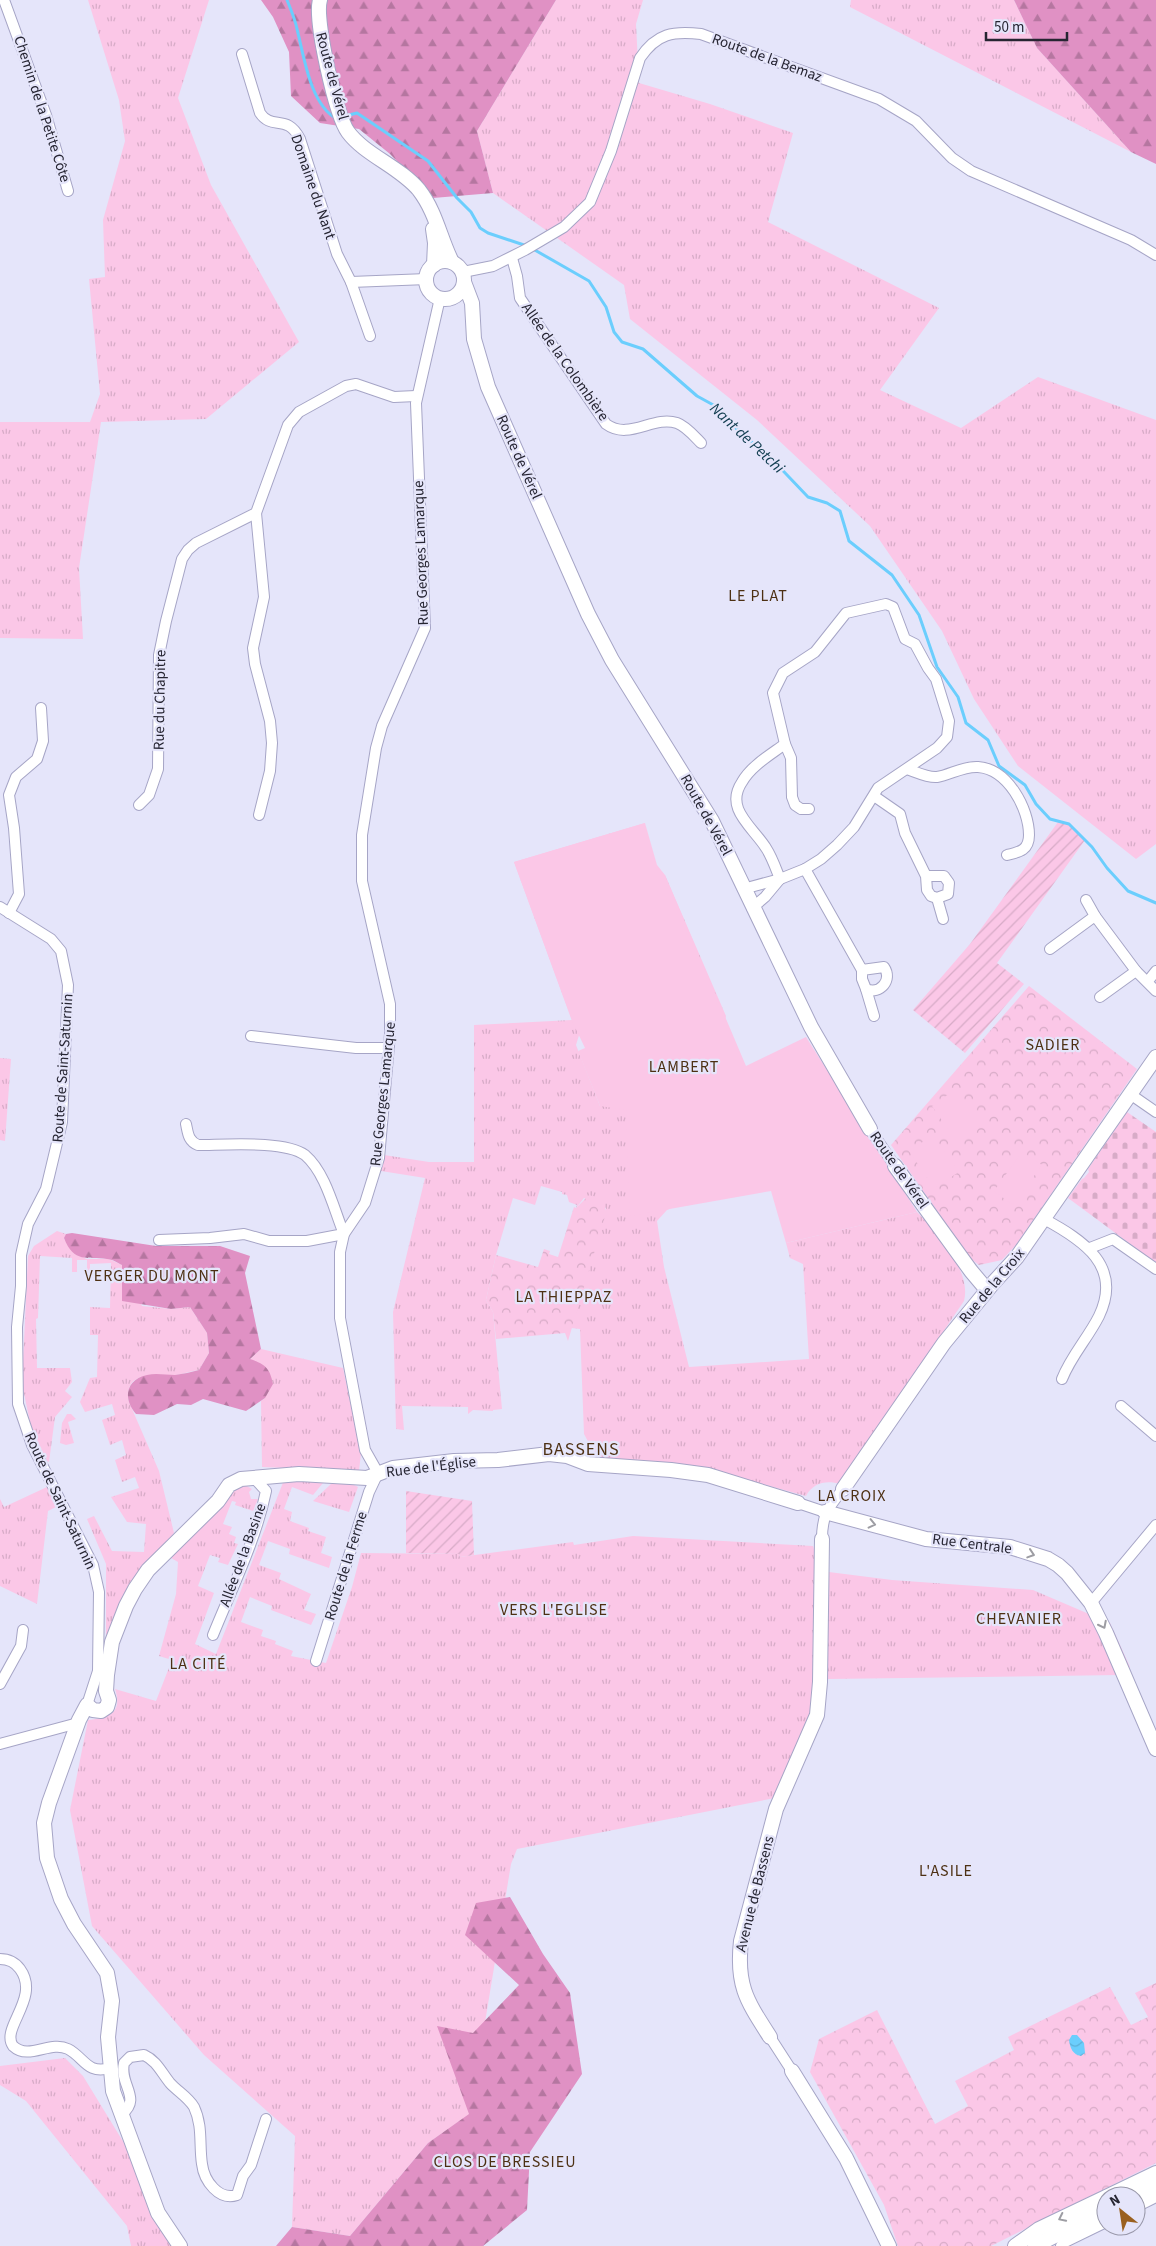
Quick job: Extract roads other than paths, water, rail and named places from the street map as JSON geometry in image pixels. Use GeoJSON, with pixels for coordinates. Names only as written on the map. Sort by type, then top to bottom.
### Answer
{"type":"FeatureCollection","features":[{"type":"Feature","properties":{"kind":"street","name":"Chemin de la Petite Côte"},"geometry":{"type":"LineString","coordinates":[[4,0],[46,115],[68,191]]}},
{"type":"Feature","properties":{"kind":"street","name":"Route de Vérel"},"geometry":{"type":"LineString","coordinates":[[315,2],[336,102],[348,132],[358,142],[413,184],[436,218],[443,242],[452,262]]}},
{"type":"Feature","properties":{"kind":"street","name":"Route de la Bemaz"},"geometry":{"type":"LineString","coordinates":[[463,277],[512,258],[564,227],[590,202],[610,151],[640,58],[659,38],[671,33],[687,32],[701,34],[879,98],[916,121],[952,158],[971,171],[1131,240],[1156,255]]}},
{"type":"Feature","properties":{"kind":"street","name":"Domaine du Nant"},"geometry":{"type":"LineString","coordinates":[[242,54],[263,118],[268,121],[291,126],[300,139],[337,254],[351,282],[370,336]]}},
{"type":"Feature","properties":{"kind":"street","name":"Route de Vérel"},"geometry":{"type":"LineString","coordinates":[[428,206],[435,243],[434,265]]}},
{"type":"Feature","properties":{"kind":"street","name":"Allée de la Colombière"},"geometry":{"type":"LineString","coordinates":[[512,258],[518,276],[520,298],[606,424],[614,430],[625,430],[668,422],[679,423],[701,443]]}},
{"type":"Feature","properties":{"kind":"street"},"geometry":{"type":"LineString","coordinates":[[446,298],[460,292],[463,277],[452,262],[443,261],[430,269],[426,279],[430,291],[446,298],[462,303],[472,317]]}},
{"type":"Feature","properties":{"kind":"street","name":"Route de Vérel"},"geometry":{"type":"LineString","coordinates":[[463,277],[472,303],[474,339],[488,387],[588,614],[612,660],[700,800],[827,1058],[894,1166],[987,1290]]}},
{"type":"Feature","properties":{"kind":"street"},"geometry":{"type":"LineString","coordinates":[[351,282],[426,279]]}},
{"type":"Feature","properties":{"kind":"street","name":"Rue Georges Lamarque"},"geometry":{"type":"LineString","coordinates":[[378,1473],[365,1450],[340,1318],[340,1252],[344,1234],[365,1203],[379,1158],[389,1048],[390,1004],[362,880],[361,859],[376,748],[382,726],[426,628],[416,396],[446,298]]}},
{"type":"Feature","properties":{"kind":"street"},"geometry":{"type":"LineString","coordinates":[[259,815],[270,771],[272,743],[270,721],[254,664],[253,648],[264,597],[256,513],[288,425],[299,412],[346,386],[356,384],[394,397],[416,396]]}},
{"type":"Feature","properties":{"kind":"street","name":"Rue du Chapitre"},"geometry":{"type":"LineString","coordinates":[[139,804],[150,795],[158,769],[159,655],[182,559],[196,543],[256,513]]}},
{"type":"Feature","properties":{"kind":"street"},"geometry":{"type":"LineString","coordinates":[[743,889],[780,879],[805,869],[837,846],[865,812],[874,796],[886,782],[937,748],[947,737],[949,721],[936,679],[915,644],[905,639],[893,607],[886,604],[846,613],[815,652],[783,673],[773,693],[784,744],[791,758],[792,797],[795,805],[801,809],[809,808]]}},
{"type":"Feature","properties":{"kind":"street"},"geometry":{"type":"LineString","coordinates":[[5,910],[19,894],[14,828],[9,795],[16,777],[37,759],[43,741],[41,708]]}},
{"type":"Feature","properties":{"kind":"street"},"geometry":{"type":"LineString","coordinates":[[780,879],[767,849],[740,816],[736,803],[740,783],[784,744]]}},
{"type":"Feature","properties":{"kind":"street"},"geometry":{"type":"LineString","coordinates":[[907,769],[937,777],[958,770],[977,767],[1002,777],[1018,798],[1027,814],[1029,825],[1028,844],[1022,852],[1007,855]]}},
{"type":"Feature","properties":{"kind":"street"},"geometry":{"type":"LineString","coordinates":[[874,796],[900,814],[905,833],[926,876],[927,890],[931,896],[937,898],[948,894],[947,879],[940,874],[926,876]]}},
{"type":"Feature","properties":{"kind":"street"},"geometry":{"type":"LineString","coordinates":[[805,869],[862,970],[862,979],[874,1016]]}},
{"type":"Feature","properties":{"kind":"street"},"geometry":{"type":"LineString","coordinates":[[752,908],[765,897],[780,879]]}},
{"type":"Feature","properties":{"kind":"street"},"geometry":{"type":"LineString","coordinates":[[937,898],[943,919]]}},
{"type":"Feature","properties":{"kind":"street"},"geometry":{"type":"LineString","coordinates":[[1086,900],[1095,916],[1136,971],[1156,991]]}},
{"type":"Feature","properties":{"kind":"street","name":"Route de Saint-Saturnin"},"geometry":{"type":"LineString","coordinates":[[5,910],[51,939],[61,951],[68,985],[62,1122],[46,1189],[24,1235],[21,1255],[16,1377],[18,1404],[32,1445],[92,1565],[99,1592],[98,1671],[87,1705],[78,1723],[49,1803],[44,1823],[44,1838],[47,1858],[61,1898],[74,1924],[107,1973],[112,2002],[108,2037],[113,2091],[158,2213],[180,2246]]}},
{"type":"Feature","properties":{"kind":"street"},"geometry":{"type":"LineString","coordinates":[[1050,949],[1095,916]]}},
{"type":"Feature","properties":{"kind":"street"},"geometry":{"type":"LineString","coordinates":[[862,970],[882,966],[888,972],[888,978],[882,988],[870,991],[866,989]]}},
{"type":"Feature","properties":{"kind":"street"},"geometry":{"type":"LineString","coordinates":[[1100,996],[1136,971]]}},
{"type":"Feature","properties":{"kind":"street"},"geometry":{"type":"LineString","coordinates":[[1148,981],[1156,971]]}},
{"type":"Feature","properties":{"kind":"street"},"geometry":{"type":"LineString","coordinates":[[250,1036],[337,1046],[389,1048]]}},
{"type":"Feature","properties":{"kind":"street","name":"Rue de la Croix"},"geometry":{"type":"LineString","coordinates":[[825,1512],[944,1343],[987,1290],[1017,1257],[1156,1057]]}},
{"type":"Feature","properties":{"kind":"street"},"geometry":{"type":"LineString","coordinates":[[1130,1094],[1156,1112]]}},
{"type":"Feature","properties":{"kind":"street"},"geometry":{"type":"LineString","coordinates":[[159,1240],[210,1238],[244,1234],[269,1241],[307,1241],[344,1234],[322,1179],[305,1156],[294,1149],[280,1146],[198,1144],[192,1142],[189,1138],[186,1124]]}},
{"type":"Feature","properties":{"kind":"street"},"geometry":{"type":"LineString","coordinates":[[1044,1219],[1090,1248],[1103,1271],[1106,1286],[1105,1299],[1099,1316],[1069,1362],[1062,1379]]}},
{"type":"Feature","properties":{"kind":"street"},"geometry":{"type":"LineString","coordinates":[[1090,1248],[1113,1239],[1156,1269]]}},
{"type":"Feature","properties":{"kind":"street"},"geometry":{"type":"LineString","coordinates":[[1121,1406],[1156,1436]]}},
{"type":"Feature","properties":{"kind":"street","name":"Rue de l'Église"},"geometry":{"type":"LineString","coordinates":[[87,1705],[93,1710],[101,1710],[107,1707],[109,1700],[106,1691],[107,1675],[112,1642],[126,1606],[148,1570],[218,1501],[229,1485],[241,1479],[299,1474],[367,1478],[393,1468],[549,1454],[567,1456],[588,1464],[671,1470],[708,1475],[825,1512]]}},
{"type":"Feature","properties":{"kind":"street","name":"Route de la Ferme"},"geometry":{"type":"LineString","coordinates":[[316,1661],[370,1492],[378,1473]]}},
{"type":"Feature","properties":{"kind":"street","name":"Allée de la Basine"},"geometry":{"type":"LineString","coordinates":[[213,1635],[250,1544],[264,1502],[266,1491],[255,1479]]}},
{"type":"Feature","properties":{"kind":"street","name":"Avenue de Bassens"},"geometry":{"type":"LineString","coordinates":[[825,1512],[822,1524],[820,1682],[817,1715],[776,1809],[741,1941],[739,1976],[744,1994],[846,2158],[889,2246]]}},
{"type":"Feature","properties":{"kind":"street","name":"Rue Centrale"},"geometry":{"type":"LineString","coordinates":[[825,1512],[926,1539],[1010,1547],[1048,1559],[1067,1573],[1091,1603],[1106,1633],[1156,1749]]}},
{"type":"Feature","properties":{"kind":"street"},"geometry":{"type":"LineString","coordinates":[[1091,1603],[1156,1525]]}},
{"type":"Feature","properties":{"kind":"street"},"geometry":{"type":"LineString","coordinates":[[0,1684],[21,1646],[23,1630]]}},
{"type":"Feature","properties":{"kind":"street"},"geometry":{"type":"LineString","coordinates":[[0,1744],[78,1723]]}},
{"type":"Feature","properties":{"kind":"street"},"geometry":{"type":"LineString","coordinates":[[0,1959],[13,1962],[18,1967],[25,1982],[24,2000],[8,2031],[12,2045],[30,2052],[51,2046],[66,2048],[86,2065],[96,2069],[110,2068]]}},
{"type":"Feature","properties":{"kind":"street"},"geometry":{"type":"LineString","coordinates":[[122,2114],[130,2107],[131,2101],[124,2077],[124,2063],[130,2057],[144,2055],[157,2064],[170,2083],[194,2107],[201,2134],[204,2174],[214,2189],[222,2195],[230,2197],[237,2195],[243,2176],[251,2165],[266,2119]]}},
{"type":"Feature","properties":{"kind":"street"},"geometry":{"type":"LineString","coordinates":[[1128,2186],[1156,2173]]}},
{"type":"Feature","properties":{"kind":"street"},"geometry":{"type":"LineString","coordinates":[[1015,2246],[1039,2229],[1096,2201]]}},
{"type":"Feature","properties":{"kind":"street"},"geometry":{"type":"LineString","coordinates":[[1035,2246],[1096,2215]]}},
{"type":"Feature","properties":{"kind":"street"},"geometry":{"type":"LineString","coordinates":[[1063,2245],[1096,2227]]}},
{"type":"Feature","properties":{"kind":"water"},"geometry":{"type":"Polygon","coordinates":[[[1072,2035],[1077,2035],[1084,2043],[1085,2053],[1081,2056],[1074,2053],[1071,2048],[1069,2040],[1072,2035]]]}},
{"type":"Feature","properties":{"kind":"waterway","name":"Nant de Petchi"},"geometry":{"type":"LineString","coordinates":[[287,0],[314,91],[320,103],[337,119]]}},
{"type":"Feature","properties":{"kind":"waterway","name":"Nant de Petchi"},"geometry":{"type":"LineString","coordinates":[[345,116],[357,113],[428,161],[457,198],[471,212],[480,228],[488,233],[527,246]]}},
{"type":"Feature","properties":{"kind":"waterway","name":"Nant de Petchi"},"geometry":{"type":"LineString","coordinates":[[533,249],[589,281],[606,307],[614,332],[622,342],[643,349],[697,396],[717,407],[727,416],[739,432],[768,455],[808,497],[827,503],[840,511],[849,541],[892,575],[919,615],[937,667],[958,697],[966,723],[988,740],[999,766],[1025,785],[1036,804],[1050,819],[1069,824],[1092,847],[1107,868],[1128,891],[1156,903]]}},
{"type":"Feature","properties":{"kind":"district","name":"LE PLAT"},"geometry":{"type":"Point","coordinates":[758,596]}},
{"type":"Feature","properties":{"kind":"district","name":"SADIER"},"geometry":{"type":"Point","coordinates":[1053,1045]}},
{"type":"Feature","properties":{"kind":"district","name":"LAMBERT"},"geometry":{"type":"Point","coordinates":[684,1067]}},
{"type":"Feature","properties":{"kind":"district","name":"VERGER DU MONT"},"geometry":{"type":"Point","coordinates":[152,1276]}},
{"type":"Feature","properties":{"kind":"district","name":"LA THIEPPAZ"},"geometry":{"type":"Point","coordinates":[564,1297]}},
{"type":"Feature","properties":{"kind":"district","name":"BASSENS"},"geometry":{"type":"Point","coordinates":[581,1449]}},
{"type":"Feature","properties":{"kind":"district","name":"LA CROIX"},"geometry":{"type":"Point","coordinates":[852,1496]}},
{"type":"Feature","properties":{"kind":"district","name":"VERS L'EGLISE"},"geometry":{"type":"Point","coordinates":[554,1610]}},
{"type":"Feature","properties":{"kind":"district","name":"CHEVANIER"},"geometry":{"type":"Point","coordinates":[1019,1619]}},
{"type":"Feature","properties":{"kind":"district","name":"LA CITÉ"},"geometry":{"type":"Point","coordinates":[198,1664]}},
{"type":"Feature","properties":{"kind":"district","name":"L'ASILE"},"geometry":{"type":"Point","coordinates":[946,1871]}},
{"type":"Feature","properties":{"kind":"district","name":"CLOS DE BRESSIEU"},"geometry":{"type":"Point","coordinates":[505,2162]}}]}
